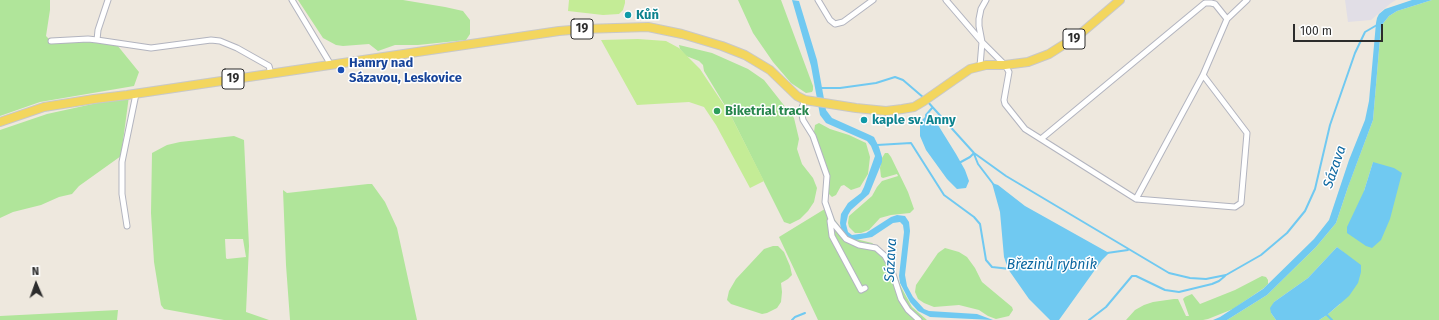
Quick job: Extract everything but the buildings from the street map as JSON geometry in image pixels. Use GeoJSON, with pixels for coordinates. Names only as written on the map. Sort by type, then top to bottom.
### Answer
{"type":"FeatureCollection","features":[{"type":"Feature","properties":{"kind":"main road","name":"19"},"geometry":{"type":"LineString","coordinates":[[0,122],[44,107],[559,31],[648,27],[682,34],[722,46],[745,55],[770,70],[797,96],[805,100],[886,111],[914,106],[926,100],[970,70],[980,66],[1028,62],[1049,54],[1079,35],[1120,0]]}},
{"type":"Feature","properties":{"kind":"street"},"geometry":{"type":"LineString","coordinates":[[97,40],[98,30],[108,0]]}},
{"type":"Feature","properties":{"kind":"street"},"geometry":{"type":"LineString","coordinates":[[292,0],[331,65]]}},
{"type":"Feature","properties":{"kind":"street"},"geometry":{"type":"LineString","coordinates":[[818,0],[830,20],[835,24],[843,22],[873,0]]}},
{"type":"Feature","properties":{"kind":"street"},"geometry":{"type":"LineString","coordinates":[[946,0],[982,42],[1005,65],[1009,72],[1004,100],[1005,104],[1025,129],[1136,199],[1235,207],[1241,203],[1246,133],[1202,75]]}},
{"type":"Feature","properties":{"kind":"street"},"geometry":{"type":"LineString","coordinates":[[980,66],[982,42],[979,19],[981,9],[986,0]]}},
{"type":"Feature","properties":{"kind":"street"},"geometry":{"type":"LineString","coordinates":[[1136,199],[1202,75],[1227,19],[1247,0]]}},
{"type":"Feature","properties":{"kind":"street"},"geometry":{"type":"LineString","coordinates":[[1042,139],[1205,3],[1215,4],[1227,19]]}},
{"type":"Feature","properties":{"kind":"street"},"geometry":{"type":"LineString","coordinates":[[51,41],[88,39],[151,48],[211,40],[220,41],[237,48],[269,66],[271,74]]}},
{"type":"Feature","properties":{"kind":"street"},"geometry":{"type":"LineString","coordinates":[[127,226],[122,194],[122,162],[136,94]]}},
{"type":"Feature","properties":{"kind":"street"},"geometry":{"type":"LineString","coordinates":[[805,100],[801,110],[803,120],[813,136],[826,176],[825,202],[832,236],[861,290],[865,288]]}},
{"type":"Feature","properties":{"kind":"street"},"geometry":{"type":"LineString","coordinates":[[829,216],[846,239],[860,245],[876,248],[884,256],[890,265],[901,299],[908,310],[919,320]]}},
{"type":"Feature","properties":{"kind":"shaded area"},"geometry":{"type":"Polygon","coordinates":[[[1345,0],[1396,0],[1371,20],[1348,22],[1345,0]]]}},
{"type":"Feature","properties":{"kind":"green space"},"geometry":{"type":"Polygon","coordinates":[[[0,0],[50,0],[46,36],[52,42],[82,40],[117,45],[139,72],[134,86],[40,102],[0,116],[0,0]]]}},
{"type":"Feature","properties":{"kind":"green space"},"geometry":{"type":"Polygon","coordinates":[[[298,0],[403,0],[445,7],[463,11],[470,20],[470,34],[466,40],[418,45],[395,45],[378,51],[369,44],[343,46],[336,45],[323,38],[298,0]]]}},
{"type":"Feature","properties":{"kind":"green space"},"geometry":{"type":"Polygon","coordinates":[[[569,0],[625,0],[625,3],[623,10],[619,14],[603,15],[568,11],[569,0]]]}},
{"type":"Feature","properties":{"kind":"green space"},"geometry":{"type":"Polygon","coordinates":[[[738,0],[781,0],[813,86],[812,92],[806,93],[791,83],[773,62],[753,33],[738,0]]]}},
{"type":"Feature","properties":{"kind":"green space"},"geometry":{"type":"Polygon","coordinates":[[[1432,0],[1439,0],[1439,320],[1319,320],[1340,304],[1343,252],[1337,247],[1308,278],[1274,302],[1271,313],[1276,320],[1227,320],[1267,295],[1316,247],[1336,223],[1373,120],[1381,26],[1389,16],[1397,11],[1432,0]],[[1373,162],[1364,191],[1366,246],[1373,162]]]}},
{"type":"Feature","properties":{"kind":"green space","name":"Biketrial track"},"geometry":{"type":"Polygon","coordinates":[[[638,39],[666,41],[679,48],[700,69],[730,114],[764,181],[750,188],[716,125],[704,107],[689,102],[637,105],[601,40],[638,39]]]}},
{"type":"Feature","properties":{"kind":"green space"},"geometry":{"type":"Polygon","coordinates":[[[679,45],[712,53],[748,69],[764,80],[794,118],[799,139],[797,149],[802,164],[813,178],[817,188],[814,202],[800,219],[790,224],[784,222],[730,114],[704,71],[703,65],[699,61],[686,56],[680,49],[679,45]]]}},
{"type":"Feature","properties":{"kind":"green space"},"geometry":{"type":"Polygon","coordinates":[[[129,96],[121,156],[79,186],[72,194],[59,197],[41,205],[13,212],[0,218],[0,130],[47,114],[129,96]]]}},
{"type":"Feature","properties":{"kind":"green space"},"geometry":{"type":"Polygon","coordinates":[[[819,123],[830,129],[849,135],[866,143],[870,157],[868,174],[860,187],[851,190],[844,185],[841,186],[836,195],[832,197],[829,194],[820,149],[814,132],[815,125],[819,123]]]}},
{"type":"Feature","properties":{"kind":"green space"},"geometry":{"type":"Polygon","coordinates":[[[234,136],[244,140],[249,246],[246,312],[269,320],[224,320],[164,309],[161,305],[154,262],[151,213],[152,153],[167,145],[180,142],[234,136]],[[225,239],[227,259],[246,257],[243,239],[225,239]]]}},
{"type":"Feature","properties":{"kind":"green space"},"geometry":{"type":"Polygon","coordinates":[[[885,153],[888,153],[891,157],[908,192],[914,209],[910,213],[880,218],[869,230],[861,233],[855,233],[849,227],[849,216],[872,196],[882,181],[898,176],[897,174],[883,178],[881,177],[880,168],[882,158],[885,153]]]}},
{"type":"Feature","properties":{"kind":"green space"},"geometry":{"type":"Polygon","coordinates":[[[372,184],[385,202],[397,228],[417,320],[290,320],[283,190],[287,193],[372,184]]]}},
{"type":"Feature","properties":{"kind":"green space"},"geometry":{"type":"Polygon","coordinates":[[[828,207],[835,220],[848,237],[872,243],[889,256],[901,287],[912,307],[927,320],[818,320],[779,237],[828,207]]]}},
{"type":"Feature","properties":{"kind":"green space"},"geometry":{"type":"Polygon","coordinates":[[[778,246],[784,252],[792,275],[781,283],[781,302],[777,308],[762,314],[731,304],[727,300],[729,291],[736,279],[764,249],[778,246]]]}},
{"type":"Feature","properties":{"kind":"green space"},"geometry":{"type":"Polygon","coordinates":[[[945,248],[959,252],[967,257],[975,268],[982,282],[1012,307],[1013,310],[1009,316],[996,319],[979,310],[959,305],[934,307],[918,299],[915,292],[916,285],[938,253],[945,248]]]}},
{"type":"Feature","properties":{"kind":"green space"},"geometry":{"type":"Polygon","coordinates":[[[1262,276],[1266,277],[1268,280],[1268,284],[1264,288],[1233,309],[1208,319],[1126,320],[1135,310],[1144,305],[1174,299],[1178,299],[1186,316],[1189,316],[1183,299],[1185,297],[1192,294],[1200,304],[1235,290],[1262,276]]]}},
{"type":"Feature","properties":{"kind":"green space"},"geometry":{"type":"Polygon","coordinates":[[[118,310],[117,320],[0,320],[0,316],[118,310]]]}},
{"type":"Feature","properties":{"kind":"water"},"geometry":{"type":"Polygon","coordinates":[[[792,0],[799,1],[817,60],[826,110],[832,118],[874,137],[882,157],[882,162],[869,194],[851,210],[848,215],[846,224],[848,232],[852,235],[866,233],[891,217],[897,215],[905,216],[909,222],[910,231],[905,275],[907,286],[913,297],[924,309],[929,311],[977,314],[993,320],[930,317],[918,311],[910,302],[900,283],[899,276],[904,232],[903,225],[900,222],[893,223],[872,237],[855,240],[849,240],[841,229],[841,214],[848,203],[861,193],[875,156],[867,141],[826,123],[820,115],[811,66],[792,0]]]}},
{"type":"Feature","properties":{"kind":"water"},"geometry":{"type":"Polygon","coordinates":[[[1412,0],[1432,0],[1397,11],[1389,16],[1381,26],[1373,120],[1336,223],[1316,247],[1267,295],[1227,320],[1213,320],[1263,289],[1314,239],[1329,220],[1349,160],[1365,120],[1369,101],[1377,18],[1385,9],[1412,0]]]}},
{"type":"Feature","properties":{"kind":"water"},"geometry":{"type":"Polygon","coordinates":[[[925,117],[930,118],[938,125],[956,154],[969,181],[966,188],[957,189],[947,179],[926,150],[920,136],[920,122],[925,117]]]}},
{"type":"Feature","properties":{"kind":"water"},"geometry":{"type":"Polygon","coordinates":[[[1373,162],[1394,168],[1402,173],[1390,219],[1381,240],[1372,248],[1366,246],[1347,233],[1347,227],[1364,191],[1373,162]]]}},
{"type":"Feature","properties":{"kind":"water","name":"Březinů rybník"},"geometry":{"type":"Polygon","coordinates":[[[992,183],[998,185],[1025,206],[1109,253],[1102,260],[1059,320],[1050,320],[1029,299],[1008,269],[1004,257],[1000,212],[992,183]]]}},
{"type":"Feature","properties":{"kind":"water"},"geometry":{"type":"Polygon","coordinates":[[[1337,247],[1361,265],[1358,283],[1349,296],[1319,320],[1276,320],[1271,313],[1270,308],[1274,302],[1308,278],[1337,247]]]}},
{"type":"Feature","properties":{"kind":"waterway","name":"Sázava"},"geometry":{"type":"LineString","coordinates":[[927,101],[974,153],[1006,176],[1169,273],[1190,278],[1206,279],[1226,275],[1261,255],[1287,233],[1305,211],[1315,189],[1330,125],[1355,53],[1365,32],[1377,25]]}},
{"type":"Feature","properties":{"kind":"waterway"},"geometry":{"type":"LineString","coordinates":[[821,88],[840,88],[876,83],[895,77],[903,80],[924,98]]}},
{"type":"Feature","properties":{"kind":"waterway"},"geometry":{"type":"LineString","coordinates":[[926,118],[926,115],[932,108]]}},
{"type":"Feature","properties":{"kind":"waterway"},"geometry":{"type":"LineString","coordinates":[[877,145],[911,143],[944,195],[974,217],[980,224],[986,260],[992,267],[1010,269]]}},
{"type":"Feature","properties":{"kind":"waterway"},"geometry":{"type":"LineString","coordinates":[[959,163],[974,153]]}},
{"type":"Feature","properties":{"kind":"waterway"},"geometry":{"type":"LineString","coordinates":[[974,154],[978,164],[994,185]]}},
{"type":"Feature","properties":{"kind":"waterway"},"geometry":{"type":"LineString","coordinates":[[1107,253],[1128,250]]}},
{"type":"Feature","properties":{"kind":"waterway"},"geometry":{"type":"LineString","coordinates":[[1089,320],[1106,307],[1132,276],[1136,276],[1165,290],[1179,292],[1212,284],[1225,276]]}},
{"type":"Feature","properties":{"kind":"waterway"},"geometry":{"type":"LineString","coordinates":[[792,320],[795,317],[805,313]]}},
{"type":"Feature","properties":{"kind":"waterway"},"geometry":{"type":"LineString","coordinates":[[1327,315],[1332,320]]}},
{"type":"Feature","properties":{"kind":"place","name":"Kůň"},"geometry":{"type":"Point","coordinates":[628,15]}},
{"type":"Feature","properties":{"kind":"place","name":"Hamry nad Sázavou, Leskovice"},"geometry":{"type":"Point","coordinates":[341,70]}},
{"type":"Feature","properties":{"kind":"place","name":"Biketrial track"},"geometry":{"type":"Point","coordinates":[717,111]}},
{"type":"Feature","properties":{"kind":"place","name":"kaple sv. Anny"},"geometry":{"type":"Point","coordinates":[864,120]}}]}
